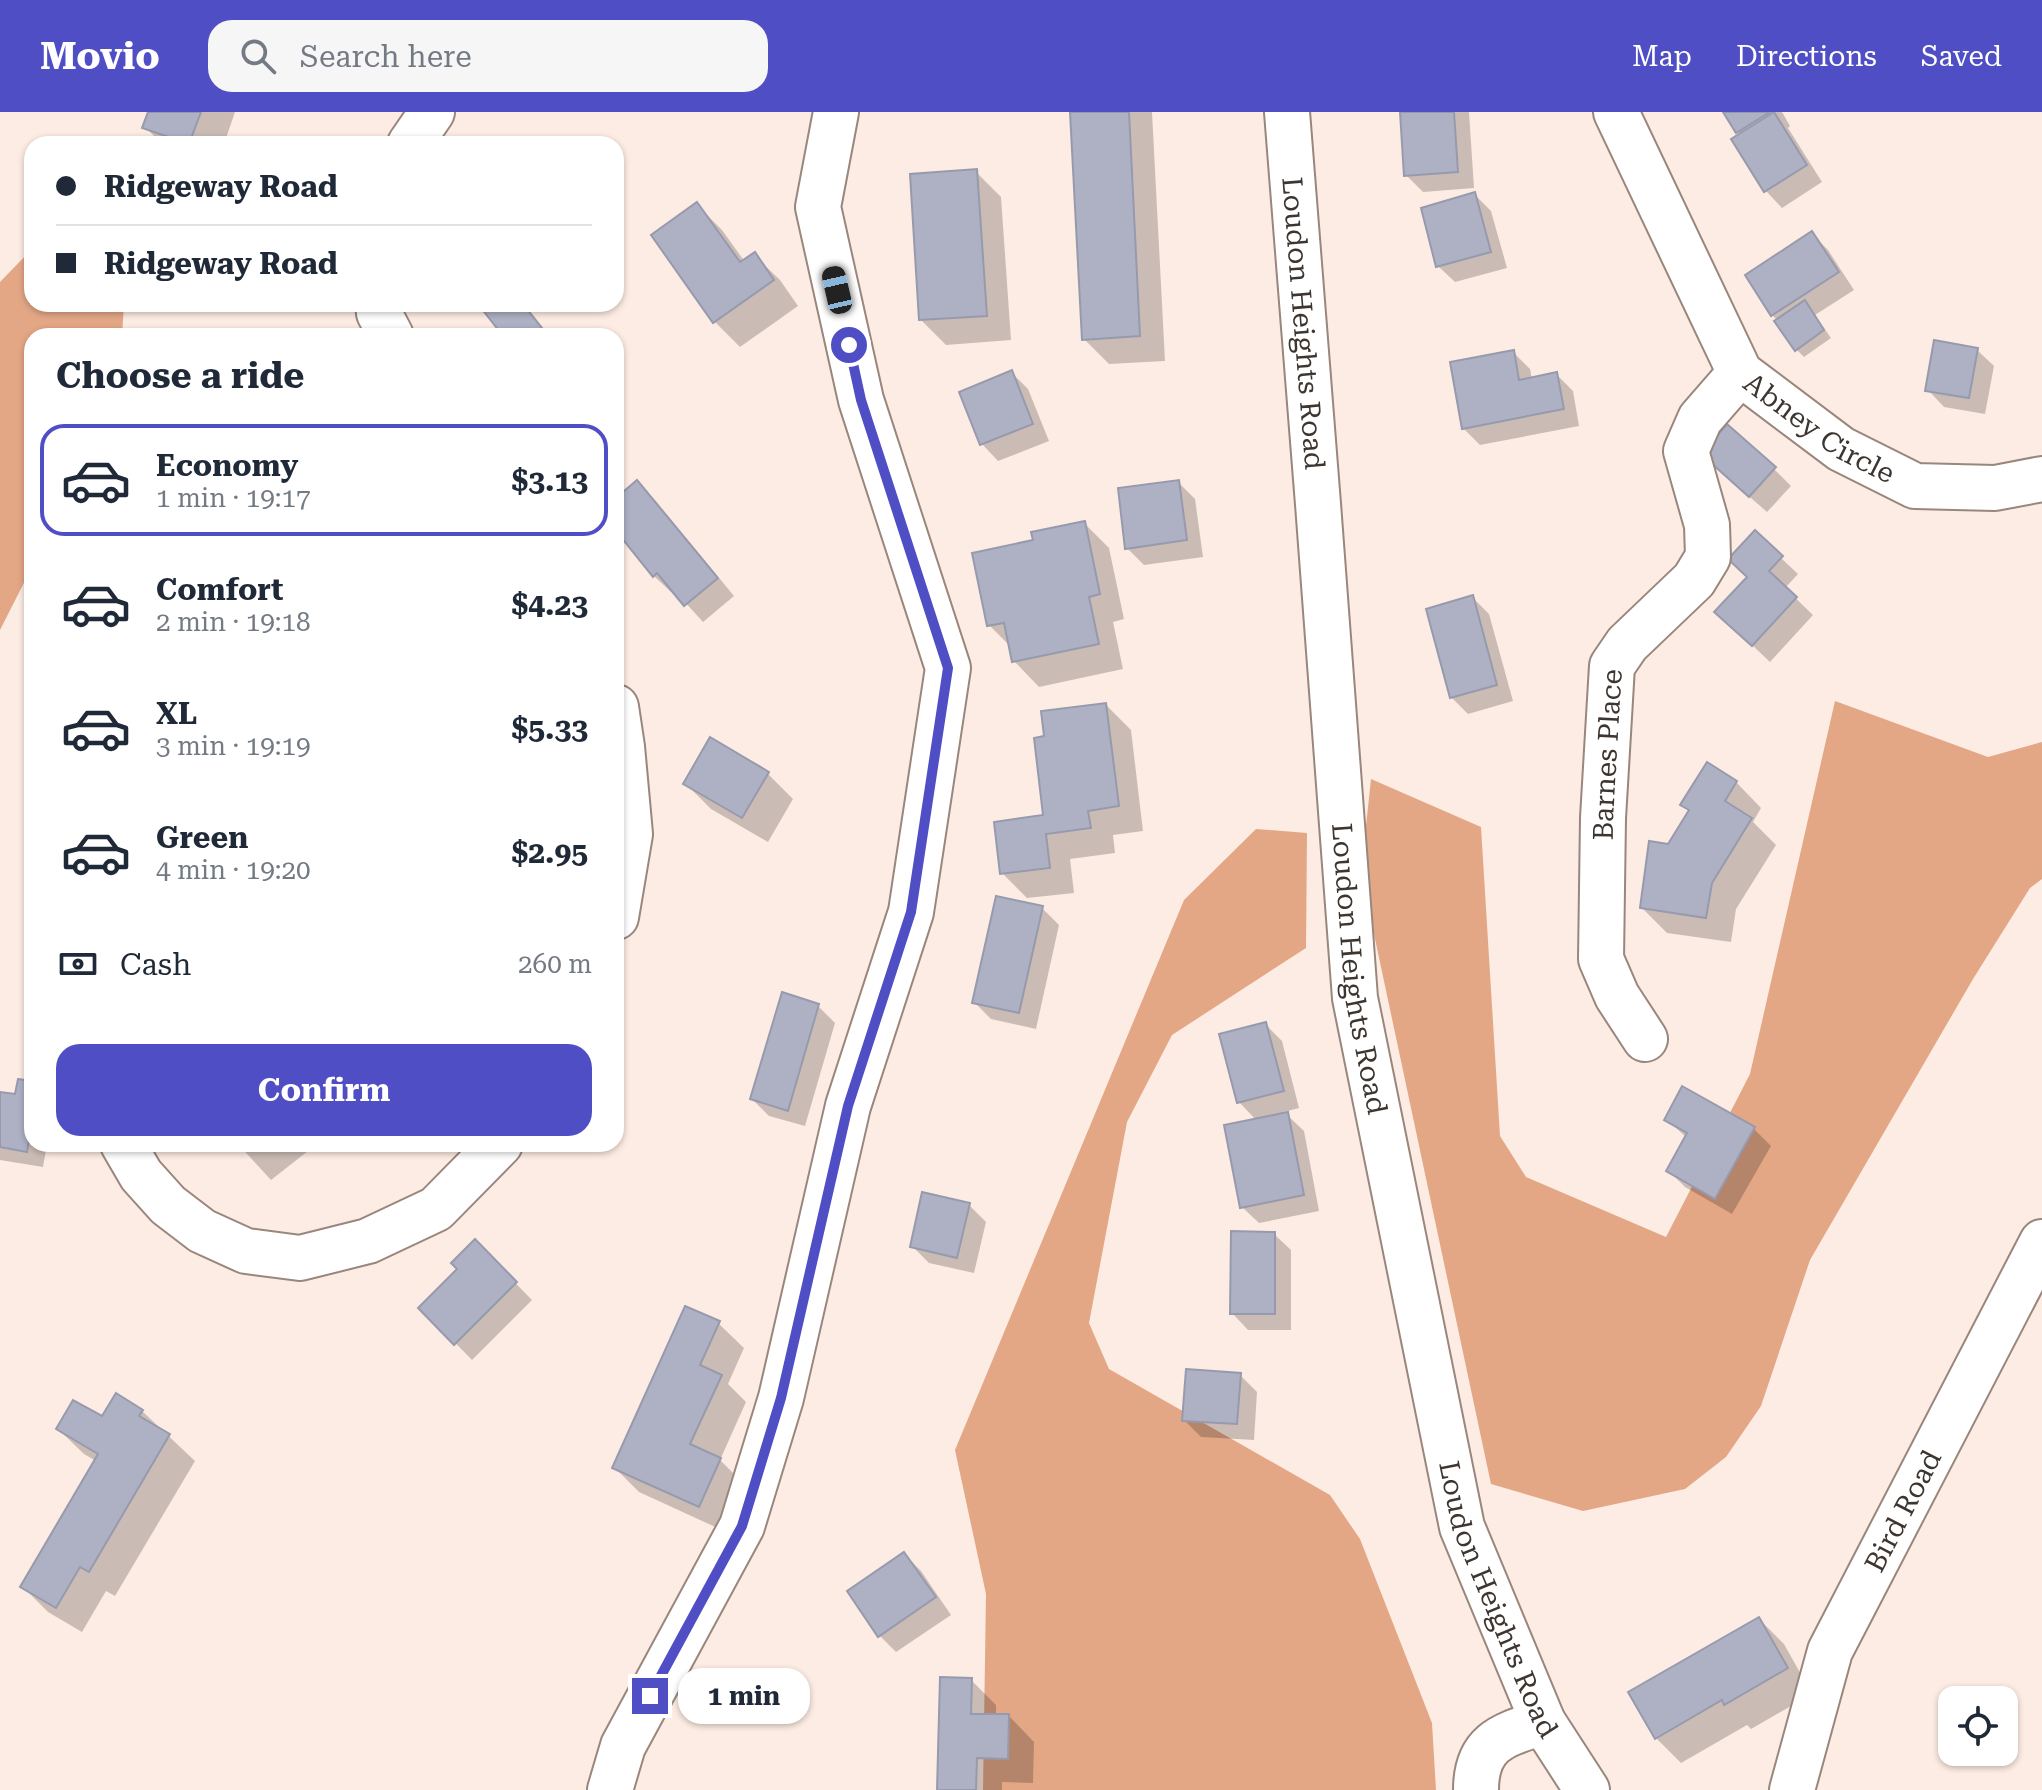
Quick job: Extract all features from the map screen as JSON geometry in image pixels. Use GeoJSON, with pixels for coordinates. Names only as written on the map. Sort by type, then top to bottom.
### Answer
{"type":"FeatureCollection","features":[{"type":"Feature","properties":{"kind":"street"},"geometry":{"type":"LineString","coordinates":[[416,136],[432,112]]}},
{"type":"Feature","properties":{"kind":"street"},"geometry":{"type":"LineString","coordinates":[[610,1790],[623,1746],[742,1526],[781,1398],[848,1106],[911,912],[948,668],[861,400],[818,207],[836,112]]}},
{"type":"Feature","properties":{"kind":"street","name":"Loudon Heights Road"},"geometry":{"type":"LineString","coordinates":[[1287,112],[1355,998],[1462,1527],[1543,1722],[1587,1790]]}},
{"type":"Feature","properties":{"kind":"street","name":"Abney Circle"},"geometry":{"type":"LineString","coordinates":[[1616,112],[1740,373],[1841,449],[1915,486],[1995,488],[2042,479]]}},
{"type":"Feature","properties":{"kind":"street","name":"Barnes Place"},"geometry":{"type":"LineString","coordinates":[[1645,1039],[1617,996],[1601,959],[1603,818],[1612,666],[1627,644],[1694,580],[1708,557],[1707,525],[1686,451],[1700,419],[1740,373]]}},
{"type":"Feature","properties":{"kind":"street"},"geometry":{"type":"LineString","coordinates":[[624,769],[630,834],[624,870]]}},
{"type":"Feature","properties":{"kind":"street"},"geometry":{"type":"LineString","coordinates":[[128,1152],[141,1175],[168,1205],[202,1231],[246,1251],[300,1258],[368,1241],[436,1209],[492,1152]]}},
{"type":"Feature","properties":{"kind":"street","name":"Bird Road"},"geometry":{"type":"LineString","coordinates":[[1792,1790],[1830,1651],[2042,1242]]}},
{"type":"Feature","properties":{"kind":"street"},"geometry":{"type":"LineString","coordinates":[[1476,1790],[1476,1775],[1486,1749],[1508,1734],[1543,1722]]}},
{"type":"Feature","properties":{"kind":"shaded area"},"geometry":{"type":"Polygon","coordinates":[[[24,257],[24,312],[124,312],[122,328],[24,328],[24,583],[0,630],[0,282],[24,257]]]}},
{"type":"Feature","properties":{"kind":"shaded area"},"geometry":{"type":"Polygon","coordinates":[[[1835,701],[1988,757],[2042,742],[2042,879],[2030,888],[1973,979],[1810,1260],[1761,1406],[1726,1457],[1685,1489],[1583,1511],[1491,1484],[1361,873],[1371,779],[1481,827],[1500,1136],[1526,1177],[1666,1237],[1750,1074],[1835,701]]]}},
{"type":"Feature","properties":{"kind":"shaded area"},"geometry":{"type":"Polygon","coordinates":[[[1256,829],[1307,833],[1306,948],[1172,1035],[1127,1122],[1089,1323],[1109,1369],[1330,1495],[1360,1539],[1432,1723],[1436,1790],[983,1790],[986,1594],[955,1450],[1184,900],[1256,829]]]}},
{"type":"Feature","properties":{"kind":"building"},"geometry":{"type":"Polygon","coordinates":[[[148,112],[201,112],[192,136],[166,136],[142,128],[148,112]]]}},
{"type":"Feature","properties":{"kind":"building"},"geometry":{"type":"Polygon","coordinates":[[[1070,112],[1129,112],[1140,336],[1082,340],[1070,112]]]}},
{"type":"Feature","properties":{"kind":"building"},"geometry":{"type":"Polygon","coordinates":[[[1400,112],[1454,112],[1458,172],[1404,176],[1400,112]]]}},
{"type":"Feature","properties":{"kind":"building"},"geometry":{"type":"Polygon","coordinates":[[[1723,112],[1770,112],[1736,133],[1723,112]]]}},
{"type":"Feature","properties":{"kind":"building"},"geometry":{"type":"Polygon","coordinates":[[[1774,112],[1807,165],[1764,192],[1731,139],[1774,112]]]}},
{"type":"Feature","properties":{"kind":"building"},"geometry":{"type":"Polygon","coordinates":[[[977,169],[987,316],[919,320],[910,174],[977,169]]]}},
{"type":"Feature","properties":{"kind":"building"},"geometry":{"type":"Polygon","coordinates":[[[1475,192],[1491,252],[1436,267],[1421,208],[1475,192]]]}},
{"type":"Feature","properties":{"kind":"building"},"geometry":{"type":"Polygon","coordinates":[[[697,202],[740,262],[755,252],[774,280],[713,323],[651,235],[697,202]]]}},
{"type":"Feature","properties":{"kind":"building"},"geometry":{"type":"Polygon","coordinates":[[[1812,231],[1839,272],[1771,316],[1745,275],[1812,231]]]}},
{"type":"Feature","properties":{"kind":"building"},"geometry":{"type":"Polygon","coordinates":[[[1805,300],[1824,330],[1795,351],[1774,321],[1805,300]]]}},
{"type":"Feature","properties":{"kind":"building"},"geometry":{"type":"Polygon","coordinates":[[[484,312],[529,312],[542,328],[497,328],[484,312]]]}},
{"type":"Feature","properties":{"kind":"building"},"geometry":{"type":"Polygon","coordinates":[[[1934,340],[1978,348],[1969,398],[1925,391],[1934,340]]]}},
{"type":"Feature","properties":{"kind":"building"},"geometry":{"type":"Polygon","coordinates":[[[1514,350],[1519,380],[1557,372],[1564,409],[1462,429],[1450,362],[1514,350]]]}},
{"type":"Feature","properties":{"kind":"building"},"geometry":{"type":"Polygon","coordinates":[[[1012,370],[1033,424],[980,445],[959,392],[1012,370]]]}},
{"type":"Feature","properties":{"kind":"building"},"geometry":{"type":"Polygon","coordinates":[[[1727,424],[1776,467],[1749,497],[1701,454],[1727,424]]]}},
{"type":"Feature","properties":{"kind":"building"},"geometry":{"type":"Polygon","coordinates":[[[637,480],[718,578],[684,606],[657,573],[653,577],[624,541],[624,491],[637,480]]]}},
{"type":"Feature","properties":{"kind":"building"},"geometry":{"type":"Polygon","coordinates":[[[1179,480],[1187,540],[1125,549],[1118,488],[1179,480]]]}},
{"type":"Feature","properties":{"kind":"building"},"geometry":{"type":"Polygon","coordinates":[[[1085,521],[1100,594],[1089,597],[1099,644],[1012,662],[1004,623],[987,626],[972,553],[1033,540],[1031,532],[1085,521]]]}},
{"type":"Feature","properties":{"kind":"building"},"geometry":{"type":"Polygon","coordinates":[[[1755,530],[1783,556],[1769,571],[1797,597],[1752,646],[1714,612],[1747,577],[1728,559],[1755,530]]]}},
{"type":"Feature","properties":{"kind":"building"},"geometry":{"type":"Polygon","coordinates":[[[1473,595],[1497,685],[1450,698],[1426,609],[1473,595]]]}},
{"type":"Feature","properties":{"kind":"building"},"geometry":{"type":"Polygon","coordinates":[[[1106,703],[1119,806],[1088,811],[1091,828],[1046,834],[1050,868],[1000,874],[994,822],[1043,815],[1034,738],[1044,736],[1041,711],[1106,703]]]}},
{"type":"Feature","properties":{"kind":"building"},"geometry":{"type":"Polygon","coordinates":[[[710,737],[769,772],[742,818],[683,784],[710,737]]]}},
{"type":"Feature","properties":{"kind":"building"},"geometry":{"type":"Polygon","coordinates":[[[1707,762],[1737,781],[1725,801],[1752,818],[1712,883],[1706,918],[1640,908],[1649,841],[1668,844],[1689,810],[1680,805],[1707,762]]]}},
{"type":"Feature","properties":{"kind":"building"},"geometry":{"type":"Polygon","coordinates":[[[996,896],[1043,906],[1019,1013],[972,1003],[996,896]]]}},
{"type":"Feature","properties":{"kind":"building"},"geometry":{"type":"Polygon","coordinates":[[[782,992],[819,1004],[788,1111],[750,1099],[782,992]]]}},
{"type":"Feature","properties":{"kind":"building"},"geometry":{"type":"Polygon","coordinates":[[[1266,1022],[1284,1091],[1237,1103],[1219,1034],[1266,1022]]]}},
{"type":"Feature","properties":{"kind":"building"},"geometry":{"type":"Polygon","coordinates":[[[18,1079],[24,1080],[24,1151],[0,1147],[0,1092],[15,1094],[18,1079]]]}},
{"type":"Feature","properties":{"kind":"building"},"geometry":{"type":"Polygon","coordinates":[[[1682,1086],[1755,1127],[1715,1199],[1666,1171],[1687,1133],[1664,1120],[1682,1086]]]}},
{"type":"Feature","properties":{"kind":"building"},"geometry":{"type":"Polygon","coordinates":[[[1288,1112],[1304,1195],[1240,1208],[1224,1125],[1288,1112]]]}},
{"type":"Feature","properties":{"kind":"building"},"geometry":{"type":"Polygon","coordinates":[[[922,1192],[970,1203],[957,1258],[910,1247],[922,1192]]]}},
{"type":"Feature","properties":{"kind":"building"},"geometry":{"type":"Polygon","coordinates":[[[1231,1231],[1275,1232],[1275,1314],[1230,1314],[1231,1231]]]}},
{"type":"Feature","properties":{"kind":"building"},"geometry":{"type":"Polygon","coordinates":[[[475,1239],[517,1282],[454,1345],[418,1308],[457,1269],[451,1263],[475,1239]]]}},
{"type":"Feature","properties":{"kind":"building"},"geometry":{"type":"Polygon","coordinates":[[[685,1306],[720,1321],[700,1365],[722,1375],[690,1444],[721,1458],[699,1507],[612,1468],[685,1306]]]}},
{"type":"Feature","properties":{"kind":"building"},"geometry":{"type":"Polygon","coordinates":[[[1186,1369],[1241,1373],[1237,1424],[1182,1421],[1186,1369]]]}},
{"type":"Feature","properties":{"kind":"building"},"geometry":{"type":"Polygon","coordinates":[[[116,1393],[143,1410],[139,1416],[170,1434],[89,1572],[80,1567],[56,1608],[20,1587],[98,1454],[56,1429],[73,1400],[102,1416],[116,1393]]]}},
{"type":"Feature","properties":{"kind":"building"},"geometry":{"type":"Polygon","coordinates":[[[904,1552],[936,1597],[878,1637],[847,1591],[904,1552]]]}},
{"type":"Feature","properties":{"kind":"building"},"geometry":{"type":"Polygon","coordinates":[[[1759,1617],[1788,1668],[1724,1705],[1722,1700],[1655,1739],[1628,1692],[1759,1617]]]}},
{"type":"Feature","properties":{"kind":"building"},"geometry":{"type":"Polygon","coordinates":[[[940,1677],[972,1678],[971,1714],[1009,1714],[1008,1759],[977,1758],[976,1790],[937,1790],[940,1677]]]}},
{"type":"Feature","properties":{"kind":"route"},"geometry":{"type":"LineString","coordinates":[[650,1696],[742,1526],[781,1398],[848,1106],[911,912],[948,668],[861,400],[849,345]]}}]}
